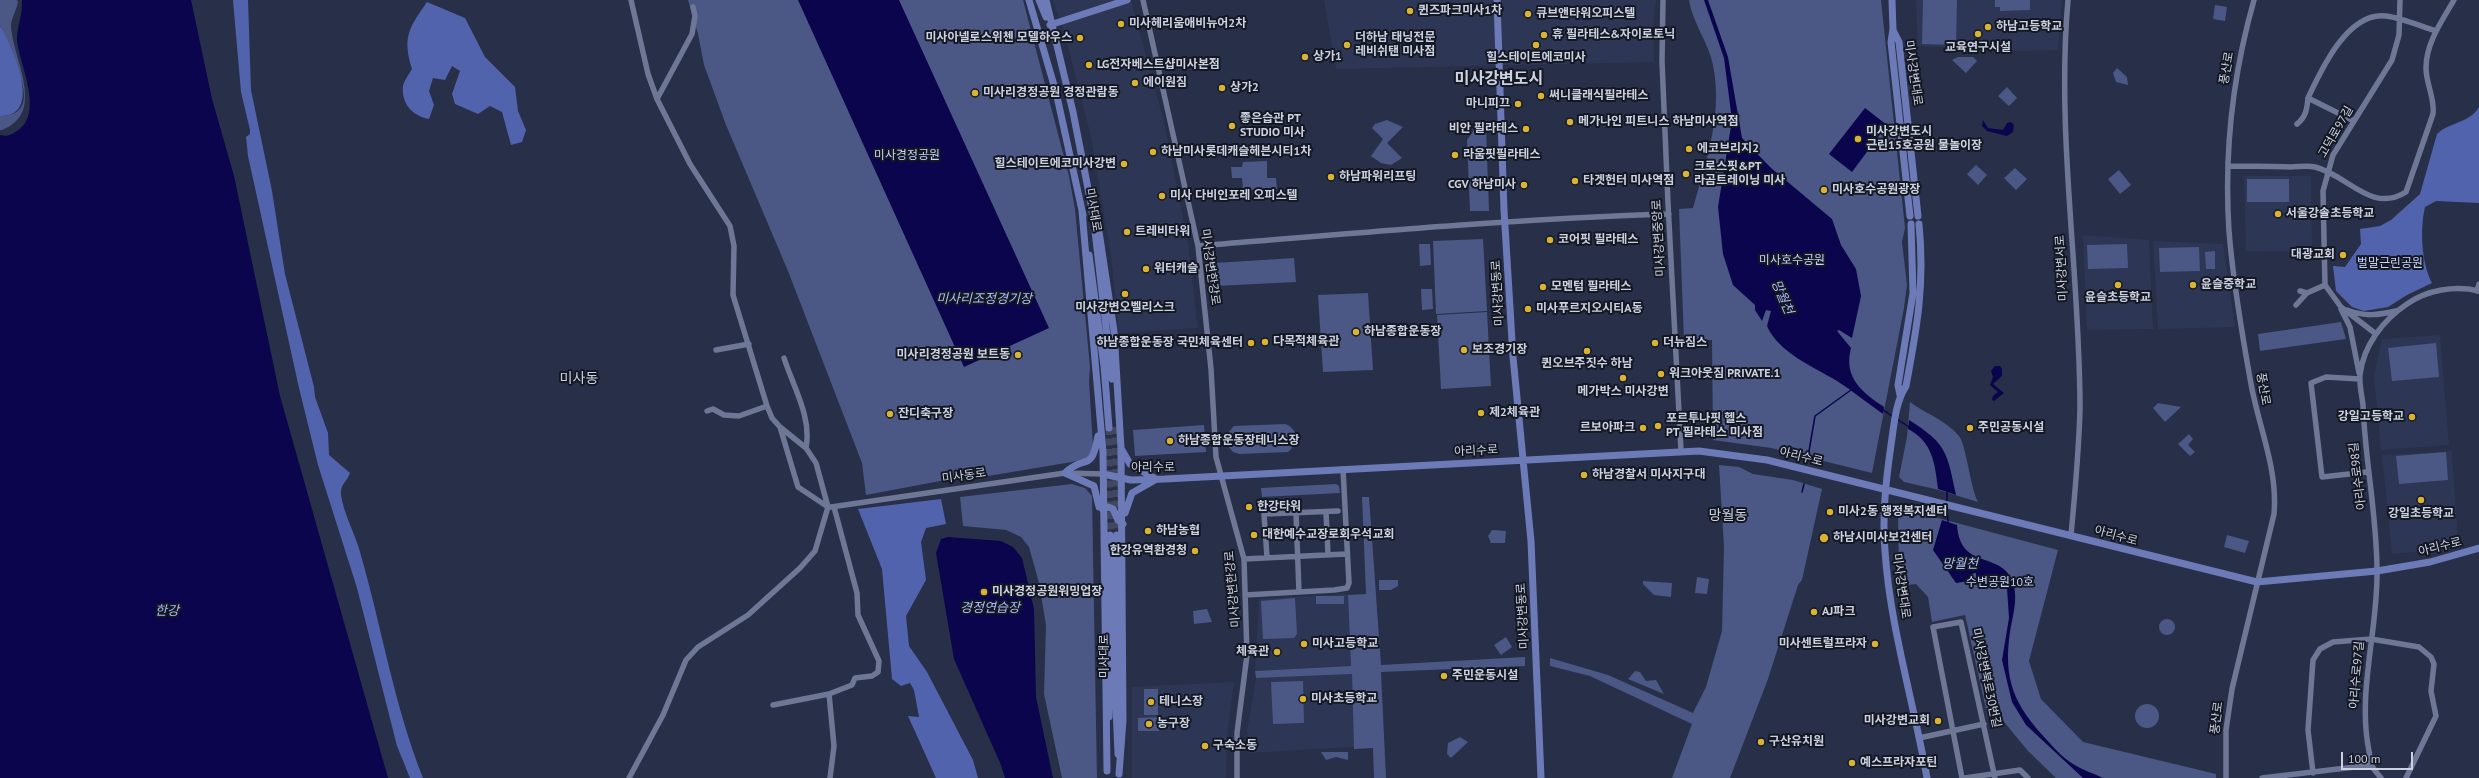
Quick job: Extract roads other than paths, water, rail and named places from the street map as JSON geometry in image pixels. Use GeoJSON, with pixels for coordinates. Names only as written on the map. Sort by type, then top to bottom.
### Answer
{"type":"FeatureCollection","features":[{"type":"Feature","properties":{"kind":"main road","name":"미사대로"},"geometry":{"type":"LineString","coordinates":[[1029,0],[1056,92],[1082,211],[1104,366],[1115,427]]}},
{"type":"Feature","properties":{"kind":"main road","name":"미사대로"},"geometry":{"type":"LineString","coordinates":[[1039,0],[1050,24]]}},
{"type":"Feature","properties":{"kind":"main road","name":"미사대로"},"geometry":{"type":"LineString","coordinates":[[1046,0],[1050,24],[1073,112],[1092,211],[1098,225],[1114,331],[1115,427]]}},
{"type":"Feature","properties":{"kind":"main road"},"geometry":{"type":"LineString","coordinates":[[1050,24],[1127,0]]}},
{"type":"Feature","properties":{"kind":"main road","name":"미사강변동로"},"geometry":{"type":"LineString","coordinates":[[1497,0],[1505,221],[1513,357],[1531,541],[1541,777]]}},
{"type":"Feature","properties":{"kind":"main road","name":"미사강변대로"},"geometry":{"type":"LineString","coordinates":[[1892,0],[1893,29],[1891,42],[1910,216]]}},
{"type":"Feature","properties":{"kind":"main road","name":"미사강변대로"},"geometry":{"type":"LineString","coordinates":[[1893,29],[1899,42],[1918,216]]}},
{"type":"Feature","properties":{"kind":"main road"},"geometry":{"type":"LineString","coordinates":[[1082,211],[1103,474],[1107,775]]}},
{"type":"Feature","properties":{"kind":"main road","name":"미사강변대로"},"geometry":{"type":"LineString","coordinates":[[1915,224],[1923,269],[1919,315],[1906,386],[1900,395],[1892,438],[1885,490],[1884,522],[1887,576],[1927,778]]}},
{"type":"Feature","properties":{"kind":"main road"},"geometry":{"type":"LineString","coordinates":[[1100,428],[1111,432],[1115,427]]}},
{"type":"Feature","properties":{"kind":"main road"},"geometry":{"type":"LineString","coordinates":[[1115,427],[1121,448],[1130,464],[1156,479],[1132,493],[1123,521]]}},
{"type":"Feature","properties":{"kind":"main road"},"geometry":{"type":"LineString","coordinates":[[1100,428],[1095,454],[1089,461],[1073,465],[1065,473],[1094,486],[1103,520]]}},
{"type":"Feature","properties":{"kind":"main road"},"geometry":{"type":"LineString","coordinates":[[1120,776],[1123,744],[1123,521],[1121,448]]}},
{"type":"Feature","properties":{"kind":"main road","name":"아리수로"},"geometry":{"type":"LineString","coordinates":[[1103,474],[1122,478],[1156,479],[1681,451],[1747,456],[1793,466],[1921,500],[2071,535],[2257,582],[2377,571],[2430,562],[2479,548]]}},
{"type":"Feature","properties":{"kind":"main road"},"geometry":{"type":"LineString","coordinates":[[1103,510],[1108,507],[1113,508],[1118,520],[1123,521]]}},
{"type":"Feature","properties":{"kind":"main road","name":"미사대로"},"geometry":{"type":"LineString","coordinates":[[1107,775],[1114,535],[1116,707],[1120,776]]}},
{"type":"Feature","properties":{"kind":"street"},"geometry":{"type":"LineString","coordinates":[[631,0],[648,74],[658,99],[690,164],[730,226],[734,246],[732,291],[767,406],[772,418],[780,427],[806,448],[816,463],[857,593],[858,615],[880,668],[876,675],[855,678],[852,685],[829,694],[773,705]]}},
{"type":"Feature","properties":{"kind":"street","name":"미사강변한강로"},"geometry":{"type":"LineString","coordinates":[[1143,0],[1198,246],[1211,368],[1216,457],[1244,559],[1247,655],[1237,733],[1237,778]]}},
{"type":"Feature","properties":{"kind":"street","name":"미사강변중앙로"},"geometry":{"type":"LineString","coordinates":[[1663,0],[1663,65],[1681,451]]}},
{"type":"Feature","properties":{"kind":"street","name":"미사강변서로"},"geometry":{"type":"LineString","coordinates":[[2068,0],[2064,68],[2080,407],[2078,464],[2071,535]]}},
{"type":"Feature","properties":{"kind":"street","name":"풍산로"},"geometry":{"type":"LineString","coordinates":[[2226,778],[2225,744],[2228,711],[2274,514],[2275,502],[2273,467],[2256,413],[2237,297],[2229,229],[2229,166],[2235,85],[2254,0]]}},
{"type":"Feature","properties":{"kind":"street","name":"고덕로97길"},"geometry":{"type":"LineString","coordinates":[[2325,285],[2323,191],[2327,172],[2333,155],[2392,60],[2397,48],[2400,21],[2400,0]]}},
{"type":"Feature","properties":{"kind":"street"},"geometry":{"type":"LineString","coordinates":[[2229,166],[2315,167],[2340,176],[2367,195],[2378,198],[2396,198],[2406,192],[2433,114],[2434,103],[2426,69],[2432,39],[2454,0]]}},
{"type":"Feature","properties":{"kind":"street"},"geometry":{"type":"LineString","coordinates":[[658,99],[692,34],[695,16],[692,6]]}},
{"type":"Feature","properties":{"kind":"street"},"geometry":{"type":"LineString","coordinates":[[2297,124],[2303,120],[2307,111],[2308,98],[2317,77],[2352,26],[2367,18],[2385,16],[2436,31]]}},
{"type":"Feature","properties":{"kind":"street"},"geometry":{"type":"LineString","coordinates":[[2308,98],[2354,121]]}},
{"type":"Feature","properties":{"kind":"street"},"geometry":{"type":"LineString","coordinates":[[1198,246],[1340,232],[1505,221],[1669,214]]}},
{"type":"Feature","properties":{"kind":"street"},"geometry":{"type":"LineString","coordinates":[[2341,307],[2358,314],[2374,316],[2398,311],[2424,294],[2440,290],[2478,291],[2479,284]]}},
{"type":"Feature","properties":{"kind":"street"},"geometry":{"type":"LineString","coordinates":[[2296,305],[2307,293],[2325,285],[2341,307],[2350,327],[2360,378],[2326,377],[2311,383],[2319,465],[2322,477],[2367,472]]}},
{"type":"Feature","properties":{"kind":"street"},"geometry":{"type":"LineString","coordinates":[[2300,291],[2307,293]]}},
{"type":"Feature","properties":{"kind":"street"},"geometry":{"type":"LineString","coordinates":[[2341,307],[2376,334]]}},
{"type":"Feature","properties":{"kind":"street","name":"아리수로98길"},"geometry":{"type":"LineString","coordinates":[[2377,571],[2375,522],[2367,472],[2360,378],[2367,350],[2376,334],[2398,311]]}},
{"type":"Feature","properties":{"kind":"street"},"geometry":{"type":"LineString","coordinates":[[716,350],[749,344]]}},
{"type":"Feature","properties":{"kind":"street"},"geometry":{"type":"LineString","coordinates":[[784,358],[805,419],[808,435],[806,448]]}},
{"type":"Feature","properties":{"kind":"street"},"geometry":{"type":"LineString","coordinates":[[707,411],[713,409],[724,415],[740,416],[767,406]]}},
{"type":"Feature","properties":{"kind":"street"},"geometry":{"type":"LineString","coordinates":[[780,427],[798,487],[831,507]]}},
{"type":"Feature","properties":{"kind":"street"},"geometry":{"type":"LineString","coordinates":[[1246,595],[1347,588],[1348,582],[1343,469]]}},
{"type":"Feature","properties":{"kind":"street","name":"미사동로"},"geometry":{"type":"LineString","coordinates":[[831,507],[1065,473],[1103,474]]}},
{"type":"Feature","properties":{"kind":"street"},"geometry":{"type":"LineString","coordinates":[[629,778],[663,715],[686,660],[698,647],[748,614],[805,563],[816,551],[831,507]]}},
{"type":"Feature","properties":{"kind":"street"},"geometry":{"type":"LineString","coordinates":[[1267,557],[1264,514],[1338,511]]}},
{"type":"Feature","properties":{"kind":"street"},"geometry":{"type":"LineString","coordinates":[[1326,512],[1328,555]]}},
{"type":"Feature","properties":{"kind":"street"},"geometry":{"type":"LineString","coordinates":[[1296,513],[1299,592]]}},
{"type":"Feature","properties":{"kind":"street"},"geometry":{"type":"LineString","coordinates":[[1244,559],[1346,554]]}},
{"type":"Feature","properties":{"kind":"street","name":"아리수로97길"},"geometry":{"type":"LineString","coordinates":[[2377,571],[2377,607],[2371,639],[2365,717],[2372,765],[2381,778]]}},
{"type":"Feature","properties":{"kind":"street","name":"미사강변북로30번길"},"geometry":{"type":"LineString","coordinates":[[1964,778],[1933,627],[1962,622],[1994,775]]}},
{"type":"Feature","properties":{"kind":"street"},"geometry":{"type":"LineString","coordinates":[[2313,773],[2308,730],[2313,660],[2320,649],[2332,642],[2371,639],[2419,647],[2431,658],[2434,664],[2431,691],[2436,716],[2406,778]]}},
{"type":"Feature","properties":{"kind":"street"},"geometry":{"type":"LineString","coordinates":[[829,694],[834,746],[830,778]]}},
{"type":"Feature","properties":{"kind":"street"},"geometry":{"type":"LineString","coordinates":[[1919,738],[1984,724]]}},
{"type":"Feature","properties":{"kind":"street"},"geometry":{"type":"LineString","coordinates":[[2262,778],[2372,765]]}},
{"type":"Feature","properties":{"kind":"street"},"geometry":{"type":"LineString","coordinates":[[1964,778],[1994,775],[2020,770],[2028,778]]}},
{"type":"Feature","properties":{"kind":"water","name":"한강"},"geometry":{"type":"Polygon","coordinates":[[[22,0],[191,0],[212,99],[234,176],[280,396],[388,778],[0,778],[0,135],[5,136],[13,134],[17,131],[25,123],[29,113],[30,101],[28,88],[17,40],[22,10],[22,0]]]}},
{"type":"Feature","properties":{"kind":"water","name":"미사리조정경기장"},"geometry":{"type":"Polygon","coordinates":[[[798,0],[899,0],[1049,328],[964,367],[798,0]]]}},
{"type":"Feature","properties":{"kind":"water"},"geometry":{"type":"Polygon","coordinates":[[[1704,0],[1708,0],[1728,57],[1742,138],[1771,168],[1832,219],[1841,245],[1856,269],[1861,296],[1852,338],[1839,330],[1837,331],[1851,348],[1849,359],[1852,376],[1862,390],[1884,407],[1883,414],[1837,381],[1788,352],[1773,336],[1767,326],[1771,311],[1766,310],[1762,321],[1755,310],[1755,305],[1733,285],[1723,254],[1718,207],[1732,120],[1724,58],[1704,0]]]}},
{"type":"Feature","properties":{"kind":"water","name":"미사강변도시 근린15호공원 물놀이장"},"geometry":{"type":"Polygon","coordinates":[[[1865,108],[1887,125],[1852,172],[1829,154],[1865,108]]]}},
{"type":"Feature","properties":{"kind":"water"},"geometry":{"type":"Polygon","coordinates":[[[1983,120],[1988,128],[2003,130],[2007,123],[2011,122],[2014,125],[2013,132],[2007,136],[1987,131],[1982,126],[1983,120]]]}},
{"type":"Feature","properties":{"kind":"water"},"geometry":{"type":"Polygon","coordinates":[[[1995,366],[2000,366],[2002,369],[2002,376],[1993,384],[2004,393],[1994,401],[1992,400],[1993,396],[1998,392],[1990,385],[1993,377],[1991,371],[1995,366]]]}},
{"type":"Feature","properties":{"kind":"water"},"geometry":{"type":"Polygon","coordinates":[[[1909,420],[1922,428],[1938,443],[1943,450],[1950,469],[1956,495],[1938,489],[1936,471],[1931,454],[1923,440],[1908,429],[1909,420]]]}},
{"type":"Feature","properties":{"kind":"water","name":"망월천"},"geometry":{"type":"Polygon","coordinates":[[[1942,520],[1957,525],[1960,539],[1965,548],[1971,554],[1996,564],[2004,569],[2010,576],[2015,590],[2015,604],[2008,649],[2008,664],[2013,690],[2026,715],[2035,727],[2065,758],[2080,768],[2103,778],[2083,778],[2026,725],[2012,702],[2002,660],[2009,618],[2007,588],[2001,581],[1994,577],[1981,577],[1976,579],[1976,573],[1971,574],[1969,581],[1956,583],[1933,550],[1942,520]]]}},
{"type":"Feature","properties":{"kind":"water","name":"경정연습장"},"geometry":{"type":"Polygon","coordinates":[[[948,537],[1001,541],[1013,547],[1022,558],[1034,609],[1036,697],[1053,778],[1005,778],[1001,765],[954,659],[936,553],[941,539],[948,537]]]}},
{"type":"Feature","properties":{"kind":"waterway"},"geometry":{"type":"LineString","coordinates":[[1808,457],[1815,416],[1851,390]]}},
{"type":"Feature","properties":{"kind":"waterway","name":"망월천"},"geometry":{"type":"LineString","coordinates":[[1882,409],[1892,416]]}},
{"type":"Feature","properties":{"kind":"waterway","name":"망월천"},"geometry":{"type":"LineString","coordinates":[[1897,419],[1909,427]]}},
{"type":"Feature","properties":{"kind":"waterway"},"geometry":{"type":"LineString","coordinates":[[1802,492],[1804,484]]}},
{"type":"Feature","properties":{"kind":"waterway","name":"망월천"},"geometry":{"type":"LineString","coordinates":[[1947,491],[1947,503]]}},
{"type":"Feature","properties":{"kind":"waterway","name":"망월천"},"geometry":{"type":"LineString","coordinates":[[1947,507],[1948,523]]}},
{"type":"Feature","properties":{"kind":"tunnel"},"geometry":{"type":"LineString","coordinates":[[1115,427],[1117,535]]}},
{"type":"Feature","properties":{"kind":"tunnel"},"geometry":{"type":"LineString","coordinates":[[1109,428],[1110,535]]}},
{"type":"Feature","properties":{"kind":"place","name":"퀸즈파크미사1차"},"geometry":{"type":"Point","coordinates":[1410,11]}},
{"type":"Feature","properties":{"kind":"place","name":"큐브앤타워오피스텔"},"geometry":{"type":"Point","coordinates":[1528,14]}},
{"type":"Feature","properties":{"kind":"place","name":"미사헤리움애비뉴어2차"},"geometry":{"type":"Point","coordinates":[1121,24]}},
{"type":"Feature","properties":{"kind":"place","name":"하남고등학교"},"geometry":{"type":"Point","coordinates":[1988,27]}},
{"type":"Feature","properties":{"kind":"place","name":"교육연구시설"},"geometry":{"type":"Point","coordinates":[1978,34]}},
{"type":"Feature","properties":{"kind":"place","name":"휴 필라테스&자이로토닉"},"geometry":{"type":"Point","coordinates":[1544,35]}},
{"type":"Feature","properties":{"kind":"place","name":"미사아넬로스위첸 모델하우스"},"geometry":{"type":"Point","coordinates":[1080,38]}},
{"type":"Feature","properties":{"kind":"place","name":"더하남 태닝전문 레비쉬탠 미사점"},"geometry":{"type":"Point","coordinates":[1347,45]}},
{"type":"Feature","properties":{"kind":"place","name":"힐스테이트에코미사"},"geometry":{"type":"Point","coordinates":[1536,45]}},
{"type":"Feature","properties":{"kind":"place","name":"상가1"},"geometry":{"type":"Point","coordinates":[1305,57]}},
{"type":"Feature","properties":{"kind":"place","name":"LG전자베스트샵미사본점"},"geometry":{"type":"Point","coordinates":[1089,65]}},
{"type":"Feature","properties":{"kind":"place","name":"에이원짐"},"geometry":{"type":"Point","coordinates":[1135,83]}},
{"type":"Feature","properties":{"kind":"place","name":"상가2"},"geometry":{"type":"Point","coordinates":[1222,88]}},
{"type":"Feature","properties":{"kind":"place","name":"미사리경정공원 경정관람동"},"geometry":{"type":"Point","coordinates":[975,93]}},
{"type":"Feature","properties":{"kind":"place","name":"써니클래식필라테스"},"geometry":{"type":"Point","coordinates":[1541,96]}},
{"type":"Feature","properties":{"kind":"place","name":"마니피끄"},"geometry":{"type":"Point","coordinates":[1518,104]}},
{"type":"Feature","properties":{"kind":"place","name":"메가나인 피트니스 하남미사역점"},"geometry":{"type":"Point","coordinates":[1570,122]}},
{"type":"Feature","properties":{"kind":"place","name":"좋은습관 PT STUDIO 미사"},"geometry":{"type":"Point","coordinates":[1232,126]}},
{"type":"Feature","properties":{"kind":"place","name":"비안 필라테스"},"geometry":{"type":"Point","coordinates":[1526,129]}},
{"type":"Feature","properties":{"kind":"place","name":"미사강변도시 근린15호공원 물놀이장"},"geometry":{"type":"Point","coordinates":[1858,139]}},
{"type":"Feature","properties":{"kind":"place","name":"에코브리지2"},"geometry":{"type":"Point","coordinates":[1689,149]}},
{"type":"Feature","properties":{"kind":"place","name":"하남미사롯데캐슬헤븐시티1차"},"geometry":{"type":"Point","coordinates":[1153,152]}},
{"type":"Feature","properties":{"kind":"place","name":"라움핏필라테스"},"geometry":{"type":"Point","coordinates":[1455,155]}},
{"type":"Feature","properties":{"kind":"place","name":"힐스테이트에코미사강변"},"geometry":{"type":"Point","coordinates":[1124,164]}},
{"type":"Feature","properties":{"kind":"place","name":"크로스핏&PT 라곰트레이닝 미사"},"geometry":{"type":"Point","coordinates":[1686,174]}},
{"type":"Feature","properties":{"kind":"place","name":"하남파워리프팅"},"geometry":{"type":"Point","coordinates":[1331,177]}},
{"type":"Feature","properties":{"kind":"place","name":"타겟헌터 미사역점"},"geometry":{"type":"Point","coordinates":[1575,181]}},
{"type":"Feature","properties":{"kind":"place","name":"CGV 하남미사"},"geometry":{"type":"Point","coordinates":[1524,185]}},
{"type":"Feature","properties":{"kind":"place","name":"미사호수공원광장"},"geometry":{"type":"Point","coordinates":[1824,190]}},
{"type":"Feature","properties":{"kind":"place","name":"미사 다비인포레 오피스텔"},"geometry":{"type":"Point","coordinates":[1162,196]}},
{"type":"Feature","properties":{"kind":"place","name":"서울강솔초등학교"},"geometry":{"type":"Point","coordinates":[2278,214]}},
{"type":"Feature","properties":{"kind":"place","name":"트레비타워"},"geometry":{"type":"Point","coordinates":[1127,232]}},
{"type":"Feature","properties":{"kind":"place","name":"코어핏 필라테스"},"geometry":{"type":"Point","coordinates":[1550,240]}},
{"type":"Feature","properties":{"kind":"place","name":"대광교회"},"geometry":{"type":"Point","coordinates":[2343,255]}},
{"type":"Feature","properties":{"kind":"place","name":"워터캐슬"},"geometry":{"type":"Point","coordinates":[1146,269]}},
{"type":"Feature","properties":{"kind":"place","name":"윤슬초등학교"},"geometry":{"type":"Point","coordinates":[2118,285]}},
{"type":"Feature","properties":{"kind":"place","name":"윤슬중학교"},"geometry":{"type":"Point","coordinates":[2193,285]}},
{"type":"Feature","properties":{"kind":"place","name":"모멘텀 필라테스"},"geometry":{"type":"Point","coordinates":[1543,287]}},
{"type":"Feature","properties":{"kind":"place","name":"미사강변오벨리스크"},"geometry":{"type":"Point","coordinates":[1125,294]}},
{"type":"Feature","properties":{"kind":"place","name":"미사푸르지오시티A동"},"geometry":{"type":"Point","coordinates":[1528,309]}},
{"type":"Feature","properties":{"kind":"place","name":"하남종합운동장"},"geometry":{"type":"Point","coordinates":[1356,332]}},
{"type":"Feature","properties":{"kind":"place","name":"다목적체육관"},"geometry":{"type":"Point","coordinates":[1265,342]}},
{"type":"Feature","properties":{"kind":"place","name":"하남종합운동장 국민체육센터"},"geometry":{"type":"Point","coordinates":[1251,343]}},
{"type":"Feature","properties":{"kind":"place","name":"더뉴짐스"},"geometry":{"type":"Point","coordinates":[1655,343]}},
{"type":"Feature","properties":{"kind":"place","name":"보조경기장"},"geometry":{"type":"Point","coordinates":[1464,350]}},
{"type":"Feature","properties":{"kind":"place","name":"퀸오브주짓수 하남"},"geometry":{"type":"Point","coordinates":[1587,351]}},
{"type":"Feature","properties":{"kind":"place","name":"미사리경정공원 보트동"},"geometry":{"type":"Point","coordinates":[1018,355]}},
{"type":"Feature","properties":{"kind":"place","name":"워크아웃짐 PRIVATE.1"},"geometry":{"type":"Point","coordinates":[1661,374]}},
{"type":"Feature","properties":{"kind":"place","name":"메가박스 미사강변"},"geometry":{"type":"Point","coordinates":[1623,378]}},
{"type":"Feature","properties":{"kind":"place","name":"제2체육관"},"geometry":{"type":"Point","coordinates":[1481,413]}},
{"type":"Feature","properties":{"kind":"place","name":"잔디축구장"},"geometry":{"type":"Point","coordinates":[890,414]}},
{"type":"Feature","properties":{"kind":"place","name":"강일고등학교"},"geometry":{"type":"Point","coordinates":[2412,417]}},
{"type":"Feature","properties":{"kind":"place","name":"포르투나핏 헬스 PT 필라테스 미사점"},"geometry":{"type":"Point","coordinates":[1658,426]}},
{"type":"Feature","properties":{"kind":"place","name":"르보아파크"},"geometry":{"type":"Point","coordinates":[1643,428]}},
{"type":"Feature","properties":{"kind":"place","name":"주민공동시설"},"geometry":{"type":"Point","coordinates":[1970,428]}},
{"type":"Feature","properties":{"kind":"place","name":"하남종합운동장테니스장"},"geometry":{"type":"Point","coordinates":[1170,441]}},
{"type":"Feature","properties":{"kind":"place","name":"하남경찰서 미사지구대"},"geometry":{"type":"Point","coordinates":[1584,475]}},
{"type":"Feature","properties":{"kind":"place","name":"강일초등학교"},"geometry":{"type":"Point","coordinates":[2421,500]}},
{"type":"Feature","properties":{"kind":"place","name":"한강타워"},"geometry":{"type":"Point","coordinates":[1249,507]}},
{"type":"Feature","properties":{"kind":"place","name":"미사2동 행정복지센터"},"geometry":{"type":"Point","coordinates":[1830,512]}},
{"type":"Feature","properties":{"kind":"place","name":"하남농협"},"geometry":{"type":"Point","coordinates":[1148,531]}},
{"type":"Feature","properties":{"kind":"place","name":"대한예수교장로회우석교회"},"geometry":{"type":"Point","coordinates":[1254,535]}},
{"type":"Feature","properties":{"kind":"place","name":"하남시미사보건센터"},"geometry":{"type":"Point","coordinates":[1824,538]}},
{"type":"Feature","properties":{"kind":"place","name":"한강유역환경청"},"geometry":{"type":"Point","coordinates":[1195,551]}},
{"type":"Feature","properties":{"kind":"place","name":"미사경정공원워밍업장"},"geometry":{"type":"Point","coordinates":[984,592]}},
{"type":"Feature","properties":{"kind":"place","name":"AJ파크"},"geometry":{"type":"Point","coordinates":[1814,612]}},
{"type":"Feature","properties":{"kind":"place","name":"미사고등학교"},"geometry":{"type":"Point","coordinates":[1304,644]}},
{"type":"Feature","properties":{"kind":"place","name":"미사센트럴프라자"},"geometry":{"type":"Point","coordinates":[1875,644]}},
{"type":"Feature","properties":{"kind":"place","name":"체육관"},"geometry":{"type":"Point","coordinates":[1277,652]}},
{"type":"Feature","properties":{"kind":"place","name":"주민운동시설"},"geometry":{"type":"Point","coordinates":[1444,676]}},
{"type":"Feature","properties":{"kind":"place","name":"미사초등학교"},"geometry":{"type":"Point","coordinates":[1303,699]}},
{"type":"Feature","properties":{"kind":"place","name":"테니스장"},"geometry":{"type":"Point","coordinates":[1151,702]}},
{"type":"Feature","properties":{"kind":"place","name":"미사강변교회"},"geometry":{"type":"Point","coordinates":[1938,721]}},
{"type":"Feature","properties":{"kind":"place","name":"농구장"},"geometry":{"type":"Point","coordinates":[1149,724]}},
{"type":"Feature","properties":{"kind":"place","name":"구산유치원"},"geometry":{"type":"Point","coordinates":[1761,742]}},
{"type":"Feature","properties":{"kind":"place","name":"구숙소동"},"geometry":{"type":"Point","coordinates":[1205,746]}},
{"type":"Feature","properties":{"kind":"place","name":"예스프라자포틴"},"geometry":{"type":"Point","coordinates":[1852,763]}},
{"type":"Feature","properties":{"kind":"district","name":"미사강변도시"},"geometry":{"type":"Point","coordinates":[1499,79]}},
{"type":"Feature","properties":{"kind":"district","name":"미사동"},"geometry":{"type":"Point","coordinates":[579,379]}},
{"type":"Feature","properties":{"kind":"district","name":"망월동"},"geometry":{"type":"Point","coordinates":[1728,516]}},
{"type":"Feature","properties":{"kind":"park label","name":"미사경정공원"},"geometry":{"type":"Point","coordinates":[907,156]}},
{"type":"Feature","properties":{"kind":"park label","name":"미사호수공원"},"geometry":{"type":"Point","coordinates":[1792,261]}},
{"type":"Feature","properties":{"kind":"park label","name":"벌말근린공원"},"geometry":{"type":"Point","coordinates":[2390,264]}},
{"type":"Feature","properties":{"kind":"park label","name":"수변공원10호"},"geometry":{"type":"Point","coordinates":[2000,583]}}]}
